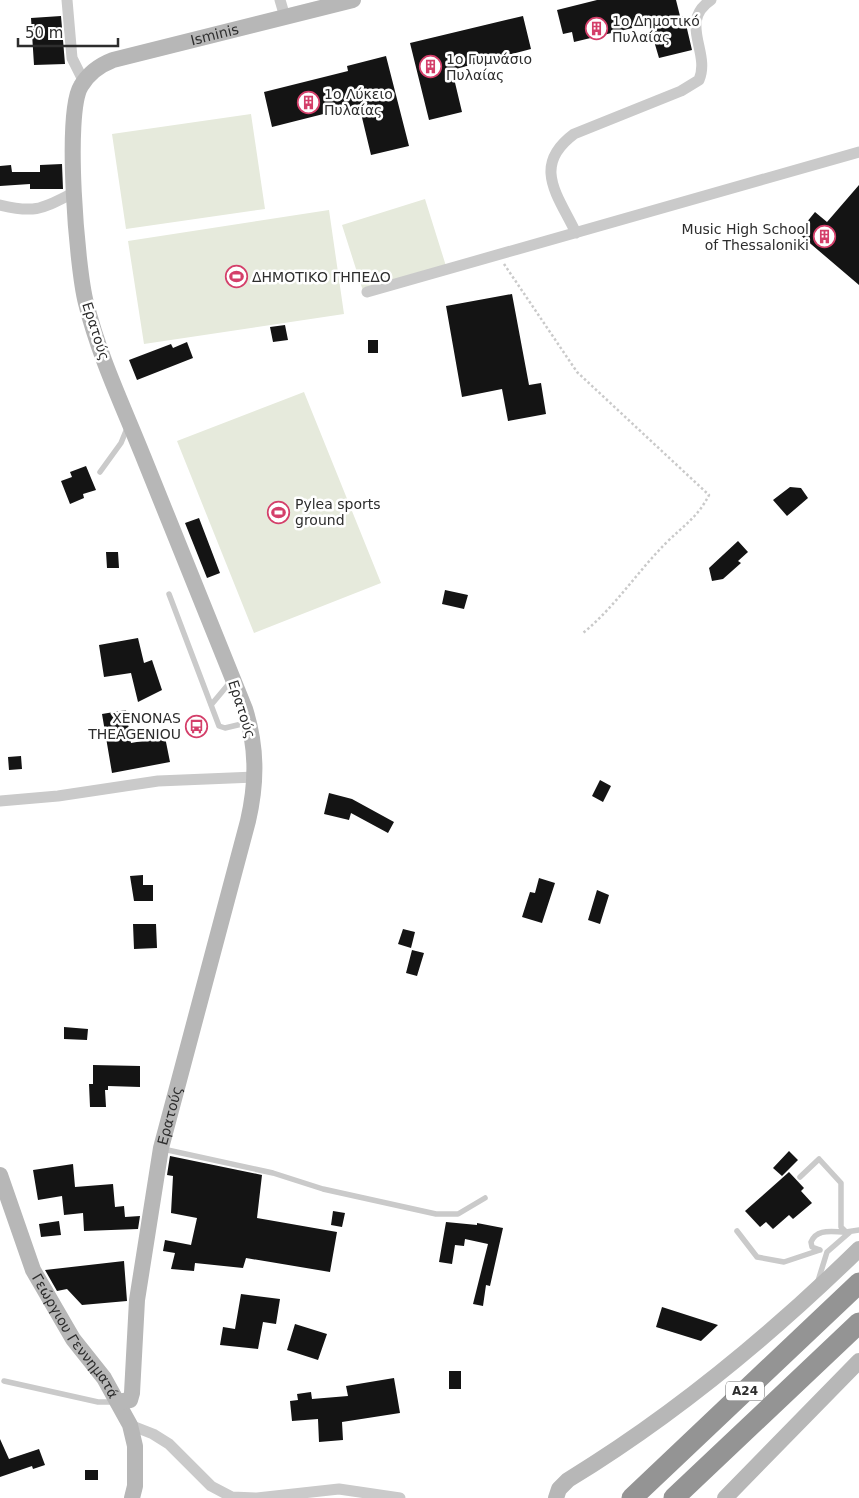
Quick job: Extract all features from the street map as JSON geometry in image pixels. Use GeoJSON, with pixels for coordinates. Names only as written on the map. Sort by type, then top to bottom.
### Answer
{"type":"FeatureCollection","features":[{"type":"Feature","properties":{"kind":"highway","name":"Α24"},"geometry":{"type":"LineString","coordinates":[[632,1498],[859,1283]]}},
{"type":"Feature","properties":{"kind":"highway","name":"Α24"},"geometry":{"type":"LineString","coordinates":[[674,1498],[859,1323]]}},
{"type":"Feature","properties":{"kind":"street"},"geometry":{"type":"LineString","coordinates":[[67,0],[72,58],[84,82]]}},
{"type":"Feature","properties":{"kind":"street"},"geometry":{"type":"LineString","coordinates":[[280,0],[284,17]]}},
{"type":"Feature","properties":{"kind":"street","name":"Isminis"},"geometry":{"type":"LineString","coordinates":[[84,82],[97,68],[113,60],[353,0]]}},
{"type":"Feature","properties":{"kind":"street"},"geometry":{"type":"LineString","coordinates":[[576,233],[553,182],[550,169],[552,158],[566,140],[574,134],[681,91],[699,80],[701,65],[696,22],[700,9],[711,0]]}},
{"type":"Feature","properties":{"kind":"street","name":"Ερατούς"},"geometry":{"type":"LineString","coordinates":[[84,82],[78,92],[74,114],[78,253],[86,303],[95,333],[129,422],[249,723],[253,740],[255,777],[248,821],[161,1148],[137,1300],[132,1393],[130,1400],[118,1402]]}},
{"type":"Feature","properties":{"kind":"street"},"geometry":{"type":"LineString","coordinates":[[367,292],[859,152]]}},
{"type":"Feature","properties":{"kind":"street"},"geometry":{"type":"LineString","coordinates":[[0,206],[22,210],[39,210],[75,192]]}},
{"type":"Feature","properties":{"kind":"street"},"geometry":{"type":"LineString","coordinates":[[0,801],[58,796],[158,781],[255,777]]}},
{"type":"Feature","properties":{"kind":"street","name":"Γεώργιου Γεννηματά"},"geometry":{"type":"LineString","coordinates":[[0,1175],[33,1270],[73,1340],[104,1378],[130,1425],[136,1446],[132,1498]]}},
{"type":"Feature","properties":{"kind":"street"},"geometry":{"type":"LineString","coordinates":[[556,1498],[559,1489],[568,1480],[636,1438],[815,1292],[859,1249]]}},
{"type":"Feature","properties":{"kind":"street"},"geometry":{"type":"LineString","coordinates":[[725,1498],[859,1361]]}},
{"type":"Feature","properties":{"kind":"street"},"geometry":{"type":"LineString","coordinates":[[130,1425],[153,1434],[169,1444],[211,1486],[232,1497],[257,1498],[339,1489],[400,1498]]}},
{"type":"Feature","properties":{"kind":"lane"},"geometry":{"type":"LineString","coordinates":[[100,472],[121,442],[129,422]]}},
{"type":"Feature","properties":{"kind":"lane"},"geometry":{"type":"LineString","coordinates":[[169,594],[220,728],[249,723]]}},
{"type":"Feature","properties":{"kind":"lane"},"geometry":{"type":"LineString","coordinates":[[211,705],[233,679]]}},
{"type":"Feature","properties":{"kind":"lane"},"geometry":{"type":"LineString","coordinates":[[161,1148],[273,1174],[323,1189],[436,1214],[458,1214],[485,1198]]}},
{"type":"Feature","properties":{"kind":"lane"},"geometry":{"type":"LineString","coordinates":[[800,1177],[819,1159],[842,1184],[841,1227],[850,1232]]}},
{"type":"Feature","properties":{"kind":"lane"},"geometry":{"type":"LineString","coordinates":[[827,1252],[812,1247],[811,1242],[817,1234],[821,1232],[850,1232],[859,1230]]}},
{"type":"Feature","properties":{"kind":"lane"},"geometry":{"type":"LineString","coordinates":[[737,1231],[757,1257],[784,1262],[820,1250]]}},
{"type":"Feature","properties":{"kind":"lane"},"geometry":{"type":"LineString","coordinates":[[815,1292],[827,1252],[850,1232]]}},
{"type":"Feature","properties":{"kind":"lane"},"geometry":{"type":"LineString","coordinates":[[4,1381],[98,1402],[118,1402]]}},
{"type":"Feature","properties":{"kind":"path"},"geometry":{"type":"LineString","coordinates":[[497,255],[577,372],[709,495],[702,511],[666,543],[603,616],[583,634]]}},
{"type":"Feature","properties":{"kind":"shaded area"},"geometry":{"type":"Polygon","coordinates":[[[251,114],[265,209],[126,229],[112,134],[251,114]]]}},
{"type":"Feature","properties":{"kind":"shaded area"},"geometry":{"type":"Polygon","coordinates":[[[425,199],[446,266],[363,291],[342,225],[425,199]]]}},
{"type":"Feature","properties":{"kind":"shaded area","name":"ΔΗΜΟΤΙΚΟ ΓΗΠΕΔΟ"},"geometry":{"type":"Polygon","coordinates":[[[329,210],[344,314],[144,344],[128,241],[329,210]]]}},
{"type":"Feature","properties":{"kind":"shaded area","name":"Pylea sports ground"},"geometry":{"type":"Polygon","coordinates":[[[304,392],[381,583],[254,633],[177,441],[304,392]]]}},
{"type":"Feature","properties":{"kind":"building","name":"1ο Δημοτικό Πυλαίας"},"geometry":{"type":"Polygon","coordinates":[[[597,0],[676,0],[680,16],[684,16],[692,50],[659,58],[649,24],[574,42],[572,32],[563,34],[557,10],[597,0]]]}},
{"type":"Feature","properties":{"kind":"building"},"geometry":{"type":"Polygon","coordinates":[[[61,16],[65,64],[34,65],[31,18],[61,16]]]}},
{"type":"Feature","properties":{"kind":"building","name":"1ο Γυμνάσιο Πυλαίας"},"geometry":{"type":"Polygon","coordinates":[[[523,16],[531,49],[452,70],[462,112],[429,120],[410,43],[523,16]]]}},
{"type":"Feature","properties":{"kind":"building","name":"1ο Λύκειο Πυλαίας"},"geometry":{"type":"Polygon","coordinates":[[[386,56],[409,146],[371,155],[359,105],[272,127],[264,92],[348,71],[347,66],[386,56]]]}},
{"type":"Feature","properties":{"kind":"building"},"geometry":{"type":"Polygon","coordinates":[[[62,164],[63,189],[30,189],[30,184],[0,186],[0,166],[11,165],[12,172],[40,172],[40,165],[62,164]]]}},
{"type":"Feature","properties":{"kind":"building","name":"Music High School of Thessaloniki"},"geometry":{"type":"Polygon","coordinates":[[[859,185],[859,285],[798,233],[815,212],[827,222],[859,185]]]}},
{"type":"Feature","properties":{"kind":"building"},"geometry":{"type":"Polygon","coordinates":[[[512,294],[529,385],[541,383],[546,414],[508,421],[502,389],[462,397],[446,306],[512,294]]]}},
{"type":"Feature","properties":{"kind":"building"},"geometry":{"type":"Polygon","coordinates":[[[285,325],[288,340],[273,342],[270,327],[285,325]]]}},
{"type":"Feature","properties":{"kind":"building"},"geometry":{"type":"Polygon","coordinates":[[[368,340],[378,340],[378,353],[368,353],[368,340]]]}},
{"type":"Feature","properties":{"kind":"building"},"geometry":{"type":"Polygon","coordinates":[[[187,342],[193,358],[137,380],[129,360],[171,344],[173,348],[187,342]]]}},
{"type":"Feature","properties":{"kind":"building"},"geometry":{"type":"Polygon","coordinates":[[[86,466],[96,490],[83,494],[84,498],[70,504],[61,481],[72,477],[70,472],[86,466]]]}},
{"type":"Feature","properties":{"kind":"building"},"geometry":{"type":"Polygon","coordinates":[[[790,487],[801,488],[808,498],[787,516],[773,500],[790,487]]]}},
{"type":"Feature","properties":{"kind":"building"},"geometry":{"type":"Polygon","coordinates":[[[199,518],[220,573],[207,578],[185,523],[199,518]]]}},
{"type":"Feature","properties":{"kind":"building"},"geometry":{"type":"Polygon","coordinates":[[[738,541],[748,552],[738,561],[741,563],[723,579],[712,581],[709,568],[738,541]]]}},
{"type":"Feature","properties":{"kind":"building"},"geometry":{"type":"Polygon","coordinates":[[[106,552],[118,552],[119,568],[107,568],[106,552]]]}},
{"type":"Feature","properties":{"kind":"building"},"geometry":{"type":"Polygon","coordinates":[[[445,590],[468,595],[464,609],[442,604],[445,590]]]}},
{"type":"Feature","properties":{"kind":"building"},"geometry":{"type":"Polygon","coordinates":[[[138,638],[144,663],[152,660],[162,690],[138,702],[131,673],[104,677],[99,645],[138,638]]]}},
{"type":"Feature","properties":{"kind":"building"},"geometry":{"type":"Polygon","coordinates":[[[126,710],[131,743],[165,737],[170,762],[112,773],[102,714],[126,710]]]}},
{"type":"Feature","properties":{"kind":"building"},"geometry":{"type":"Polygon","coordinates":[[[21,756],[22,769],[9,770],[8,757],[21,756]]]}},
{"type":"Feature","properties":{"kind":"building"},"geometry":{"type":"Polygon","coordinates":[[[600,780],[611,786],[603,802],[592,796],[600,780]]]}},
{"type":"Feature","properties":{"kind":"building"},"geometry":{"type":"Polygon","coordinates":[[[329,793],[352,799],[394,822],[388,833],[351,813],[349,820],[324,814],[329,793]]]}},
{"type":"Feature","properties":{"kind":"building"},"geometry":{"type":"Polygon","coordinates":[[[143,875],[143,885],[153,885],[153,901],[134,901],[130,876],[143,875]]]}},
{"type":"Feature","properties":{"kind":"building"},"geometry":{"type":"Polygon","coordinates":[[[539,878],[555,883],[542,923],[522,917],[530,892],[535,893],[539,878]]]}},
{"type":"Feature","properties":{"kind":"building"},"geometry":{"type":"Polygon","coordinates":[[[597,890],[609,895],[600,924],[588,920],[597,890]]]}},
{"type":"Feature","properties":{"kind":"building"},"geometry":{"type":"Polygon","coordinates":[[[133,924],[156,924],[157,948],[134,949],[133,924]]]}},
{"type":"Feature","properties":{"kind":"building"},"geometry":{"type":"Polygon","coordinates":[[[403,929],[415,932],[411,948],[398,944],[403,929]]]}},
{"type":"Feature","properties":{"kind":"building"},"geometry":{"type":"Polygon","coordinates":[[[412,950],[424,953],[417,976],[406,973],[412,950]]]}},
{"type":"Feature","properties":{"kind":"building"},"geometry":{"type":"Polygon","coordinates":[[[64,1027],[88,1029],[87,1040],[64,1039],[64,1027]]]}},
{"type":"Feature","properties":{"kind":"building"},"geometry":{"type":"Polygon","coordinates":[[[93,1065],[140,1066],[140,1087],[108,1086],[108,1090],[105,1090],[106,1107],[90,1107],[89,1084],[93,1084],[93,1065]]]}},
{"type":"Feature","properties":{"kind":"building"},"geometry":{"type":"Polygon","coordinates":[[[789,1151],[798,1160],[782,1176],[773,1168],[789,1151]]]}},
{"type":"Feature","properties":{"kind":"building"},"geometry":{"type":"Polygon","coordinates":[[[170,1156],[262,1175],[257,1218],[337,1232],[330,1272],[246,1258],[243,1268],[195,1263],[194,1271],[171,1269],[175,1253],[163,1251],[165,1240],[191,1245],[197,1218],[171,1213],[173,1176],[167,1175],[170,1156]]]}},
{"type":"Feature","properties":{"kind":"building"},"geometry":{"type":"Polygon","coordinates":[[[73,1164],[75,1187],[113,1184],[115,1207],[124,1206],[125,1217],[140,1216],[138,1229],[84,1231],[83,1213],[64,1215],[62,1196],[38,1200],[33,1170],[73,1164]]]}},
{"type":"Feature","properties":{"kind":"building"},"geometry":{"type":"Polygon","coordinates":[[[789,1172],[804,1188],[801,1191],[812,1203],[793,1219],[789,1215],[773,1229],[766,1222],[760,1227],[745,1211],[789,1172]]]}},
{"type":"Feature","properties":{"kind":"building"},"geometry":{"type":"Polygon","coordinates":[[[333,1211],[345,1213],[342,1227],[331,1225],[333,1211]]]}},
{"type":"Feature","properties":{"kind":"building"},"geometry":{"type":"Polygon","coordinates":[[[59,1221],[61,1235],[41,1237],[39,1224],[59,1221]]]}},
{"type":"Feature","properties":{"kind":"building"},"geometry":{"type":"Polygon","coordinates":[[[446,1222],[477,1225],[477,1223],[503,1228],[490,1286],[486,1285],[483,1306],[473,1304],[488,1244],[465,1239],[464,1246],[455,1245],[452,1264],[439,1262],[446,1222]]]}},
{"type":"Feature","properties":{"kind":"building"},"geometry":{"type":"Polygon","coordinates":[[[124,1261],[127,1301],[82,1305],[67,1289],[57,1291],[45,1270],[124,1261]]]}},
{"type":"Feature","properties":{"kind":"building"},"geometry":{"type":"Polygon","coordinates":[[[241,1294],[280,1299],[276,1324],[263,1322],[258,1349],[220,1345],[223,1327],[235,1329],[241,1294]]]}},
{"type":"Feature","properties":{"kind":"building"},"geometry":{"type":"Polygon","coordinates":[[[662,1307],[718,1325],[701,1341],[656,1327],[662,1307]]]}},
{"type":"Feature","properties":{"kind":"building"},"geometry":{"type":"Polygon","coordinates":[[[295,1324],[327,1334],[318,1360],[287,1350],[295,1324]]]}},
{"type":"Feature","properties":{"kind":"building"},"geometry":{"type":"Polygon","coordinates":[[[449,1371],[461,1371],[461,1389],[449,1389],[449,1371]]]}},
{"type":"Feature","properties":{"kind":"building"},"geometry":{"type":"Polygon","coordinates":[[[394,1378],[400,1413],[342,1422],[343,1440],[319,1442],[318,1419],[292,1421],[290,1401],[298,1400],[297,1394],[311,1392],[312,1399],[348,1396],[346,1386],[394,1378]]]}},
{"type":"Feature","properties":{"kind":"building"},"geometry":{"type":"Polygon","coordinates":[[[0,1439],[9,1459],[39,1449],[45,1465],[33,1469],[32,1466],[0,1477],[0,1439]]]}},
{"type":"Feature","properties":{"kind":"building"},"geometry":{"type":"Polygon","coordinates":[[[85,1470],[98,1470],[98,1480],[85,1480],[85,1470]]]}},
{"type":"Feature","properties":{"kind":"place","name":"1ο Δημοτικό Πυλαίας"},"geometry":{"type":"Point","coordinates":[596,29]}},
{"type":"Feature","properties":{"kind":"place","name":"1ο Γυμνάσιο Πυλαίας"},"geometry":{"type":"Point","coordinates":[430,67]}},
{"type":"Feature","properties":{"kind":"place","name":"1ο Λύκειο Πυλαίας"},"geometry":{"type":"Point","coordinates":[308,102]}},
{"type":"Feature","properties":{"kind":"place","name":"Music High School of Thessaloniki"},"geometry":{"type":"Point","coordinates":[825,237]}},
{"type":"Feature","properties":{"kind":"place","name":"ΔΗΜΟΤΙΚΟ ΓΗΠΕΔΟ"},"geometry":{"type":"Point","coordinates":[236,277]}},
{"type":"Feature","properties":{"kind":"place","name":"Pylea sports ground"},"geometry":{"type":"Point","coordinates":[279,512]}},
{"type":"Feature","properties":{"kind":"place","name":"XENONAS THEAGENIOU"},"geometry":{"type":"Point","coordinates":[197,726]}}]}
